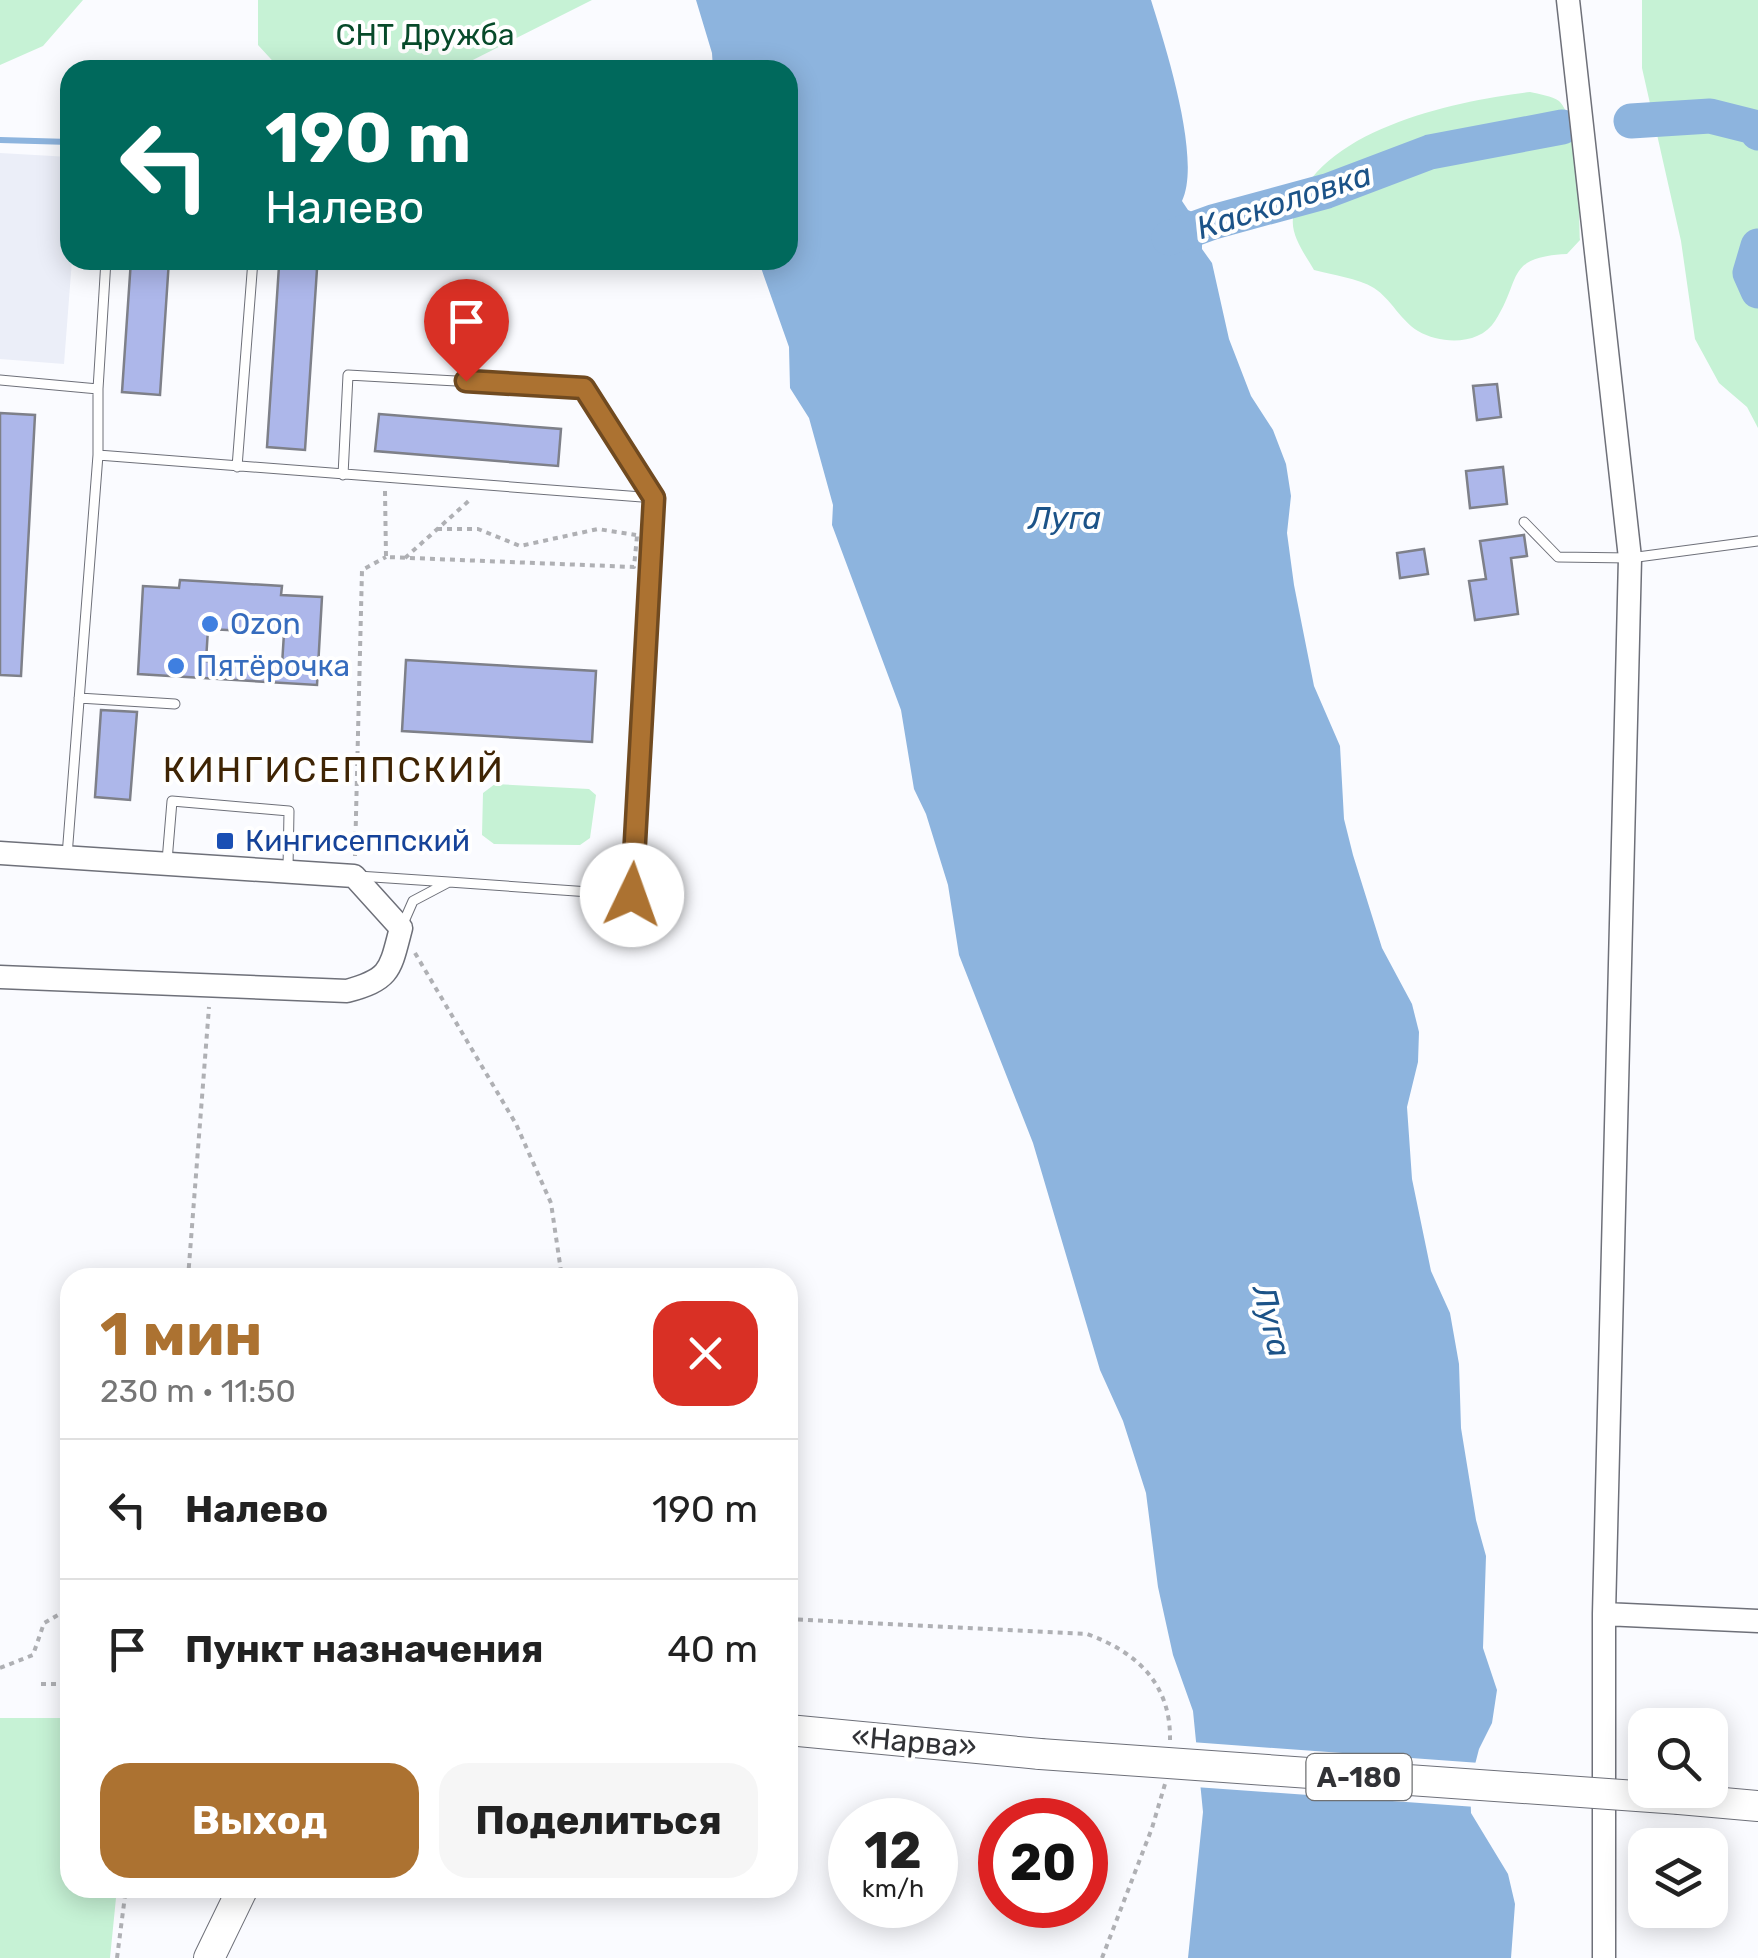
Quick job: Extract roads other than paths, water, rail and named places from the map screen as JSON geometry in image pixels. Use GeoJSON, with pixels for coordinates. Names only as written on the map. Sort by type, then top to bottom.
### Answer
{"type":"FeatureCollection","features":[{"type":"Feature","properties":{"kind":"highway","name":"«Нарва»"},"geometry":{"type":"LineString","coordinates":[[798,1731],[1040,1754],[1758,1806]]}},
{"type":"Feature","properties":{"kind":"highway"},"geometry":{"type":"LineString","coordinates":[[209,1958],[239,1898]]}},
{"type":"Feature","properties":{"kind":"street"},"geometry":{"type":"LineString","coordinates":[[1568,0],[1630,558],[1604,1614],[1604,1958]]}},
{"type":"Feature","properties":{"kind":"street"},"geometry":{"type":"LineString","coordinates":[[0,852],[354,876],[401,928],[390,971],[373,984],[347,990],[0,978]]}},
{"type":"Feature","properties":{"kind":"street"},"geometry":{"type":"LineString","coordinates":[[1604,1614],[1758,1621]]}},
{"type":"Feature","properties":{"kind":"lane"},"geometry":{"type":"LineString","coordinates":[[66,857],[98,454],[105,270]]}},
{"type":"Feature","properties":{"kind":"lane"},"geometry":{"type":"LineString","coordinates":[[238,467],[251,270]]}},
{"type":"Feature","properties":{"kind":"lane"},"geometry":{"type":"LineString","coordinates":[[343,474],[348,375],[584,388],[654,498],[632,895],[354,876]]}},
{"type":"Feature","properties":{"kind":"lane"},"geometry":{"type":"LineString","coordinates":[[0,380],[98,388]]}},
{"type":"Feature","properties":{"kind":"lane"},"geometry":{"type":"LineString","coordinates":[[98,454],[654,498]]}},
{"type":"Feature","properties":{"kind":"lane"},"geometry":{"type":"LineString","coordinates":[[1524,522],[1558,557],[1630,558],[1758,541]]}},
{"type":"Feature","properties":{"kind":"lane"},"geometry":{"type":"LineString","coordinates":[[79,698],[175,704]]}},
{"type":"Feature","properties":{"kind":"lane"},"geometry":{"type":"LineString","coordinates":[[167,863],[172,802],[289,812],[288,871]]}},
{"type":"Feature","properties":{"kind":"lane"},"geometry":{"type":"LineString","coordinates":[[401,928],[414,901],[449,882]]}},
{"type":"Feature","properties":{"kind":"water","name":"Луга"},"geometry":{"type":"Polygon","coordinates":[[[696,0],[1151,0],[1185,131],[1187,182],[1182,201],[1188,210],[1213,222],[1202,238],[1202,249],[1212,263],[1229,339],[1251,396],[1273,430],[1286,464],[1291,496],[1287,533],[1294,585],[1314,686],[1340,746],[1344,819],[1382,948],[1412,1004],[1419,1032],[1418,1062],[1407,1107],[1412,1179],[1431,1271],[1450,1313],[1459,1364],[1461,1428],[1486,1556],[1483,1648],[1497,1690],[1492,1723],[1479,1749],[1470,1784],[1471,1813],[1508,1874],[1515,1904],[1511,1958],[1188,1958],[1203,1812],[1193,1711],[1173,1655],[1158,1587],[1146,1493],[1123,1421],[1100,1370],[1033,1143],[959,955],[948,885],[914,789],[901,710],[832,525],[833,505],[809,418],[790,388],[789,347],[762,270],[798,270],[798,60],[712,60],[696,0]]]}},
{"type":"Feature","properties":{"kind":"waterway","name":"Касколовка"},"geometry":{"type":"LineString","coordinates":[[1631,121],[1710,116],[1754,127],[1758,133]]}},
{"type":"Feature","properties":{"kind":"waterway","name":"Касколовка"},"geometry":{"type":"LineString","coordinates":[[1169,238],[1327,191],[1430,152],[1562,127]]}},
{"type":"Feature","properties":{"kind":"waterway"},"geometry":{"type":"LineString","coordinates":[[0,140],[60,142]]}},
{"type":"Feature","properties":{"kind":"waterway","name":"Касколовка"},"geometry":{"type":"LineString","coordinates":[[1758,246],[1750,273],[1758,291]]}},
{"type":"Feature","properties":{"kind":"place","name":"Ozon"},"geometry":{"type":"Point","coordinates":[210,624]}},
{"type":"Feature","properties":{"kind":"place","name":"Пятёрочка"},"geometry":{"type":"Point","coordinates":[176,666]}},
{"type":"Feature","properties":{"kind":"place","name":"Кингисеппский"},"geometry":{"type":"Point","coordinates":[225,841]}},
{"type":"Feature","properties":{"kind":"district","name":"КИНГИСЕППСКИЙ"},"geometry":{"type":"Point","coordinates":[334,770]}},
{"type":"Feature","properties":{"kind":"park label","name":"СНТ Дружба"},"geometry":{"type":"Point","coordinates":[425,35]}}]}
